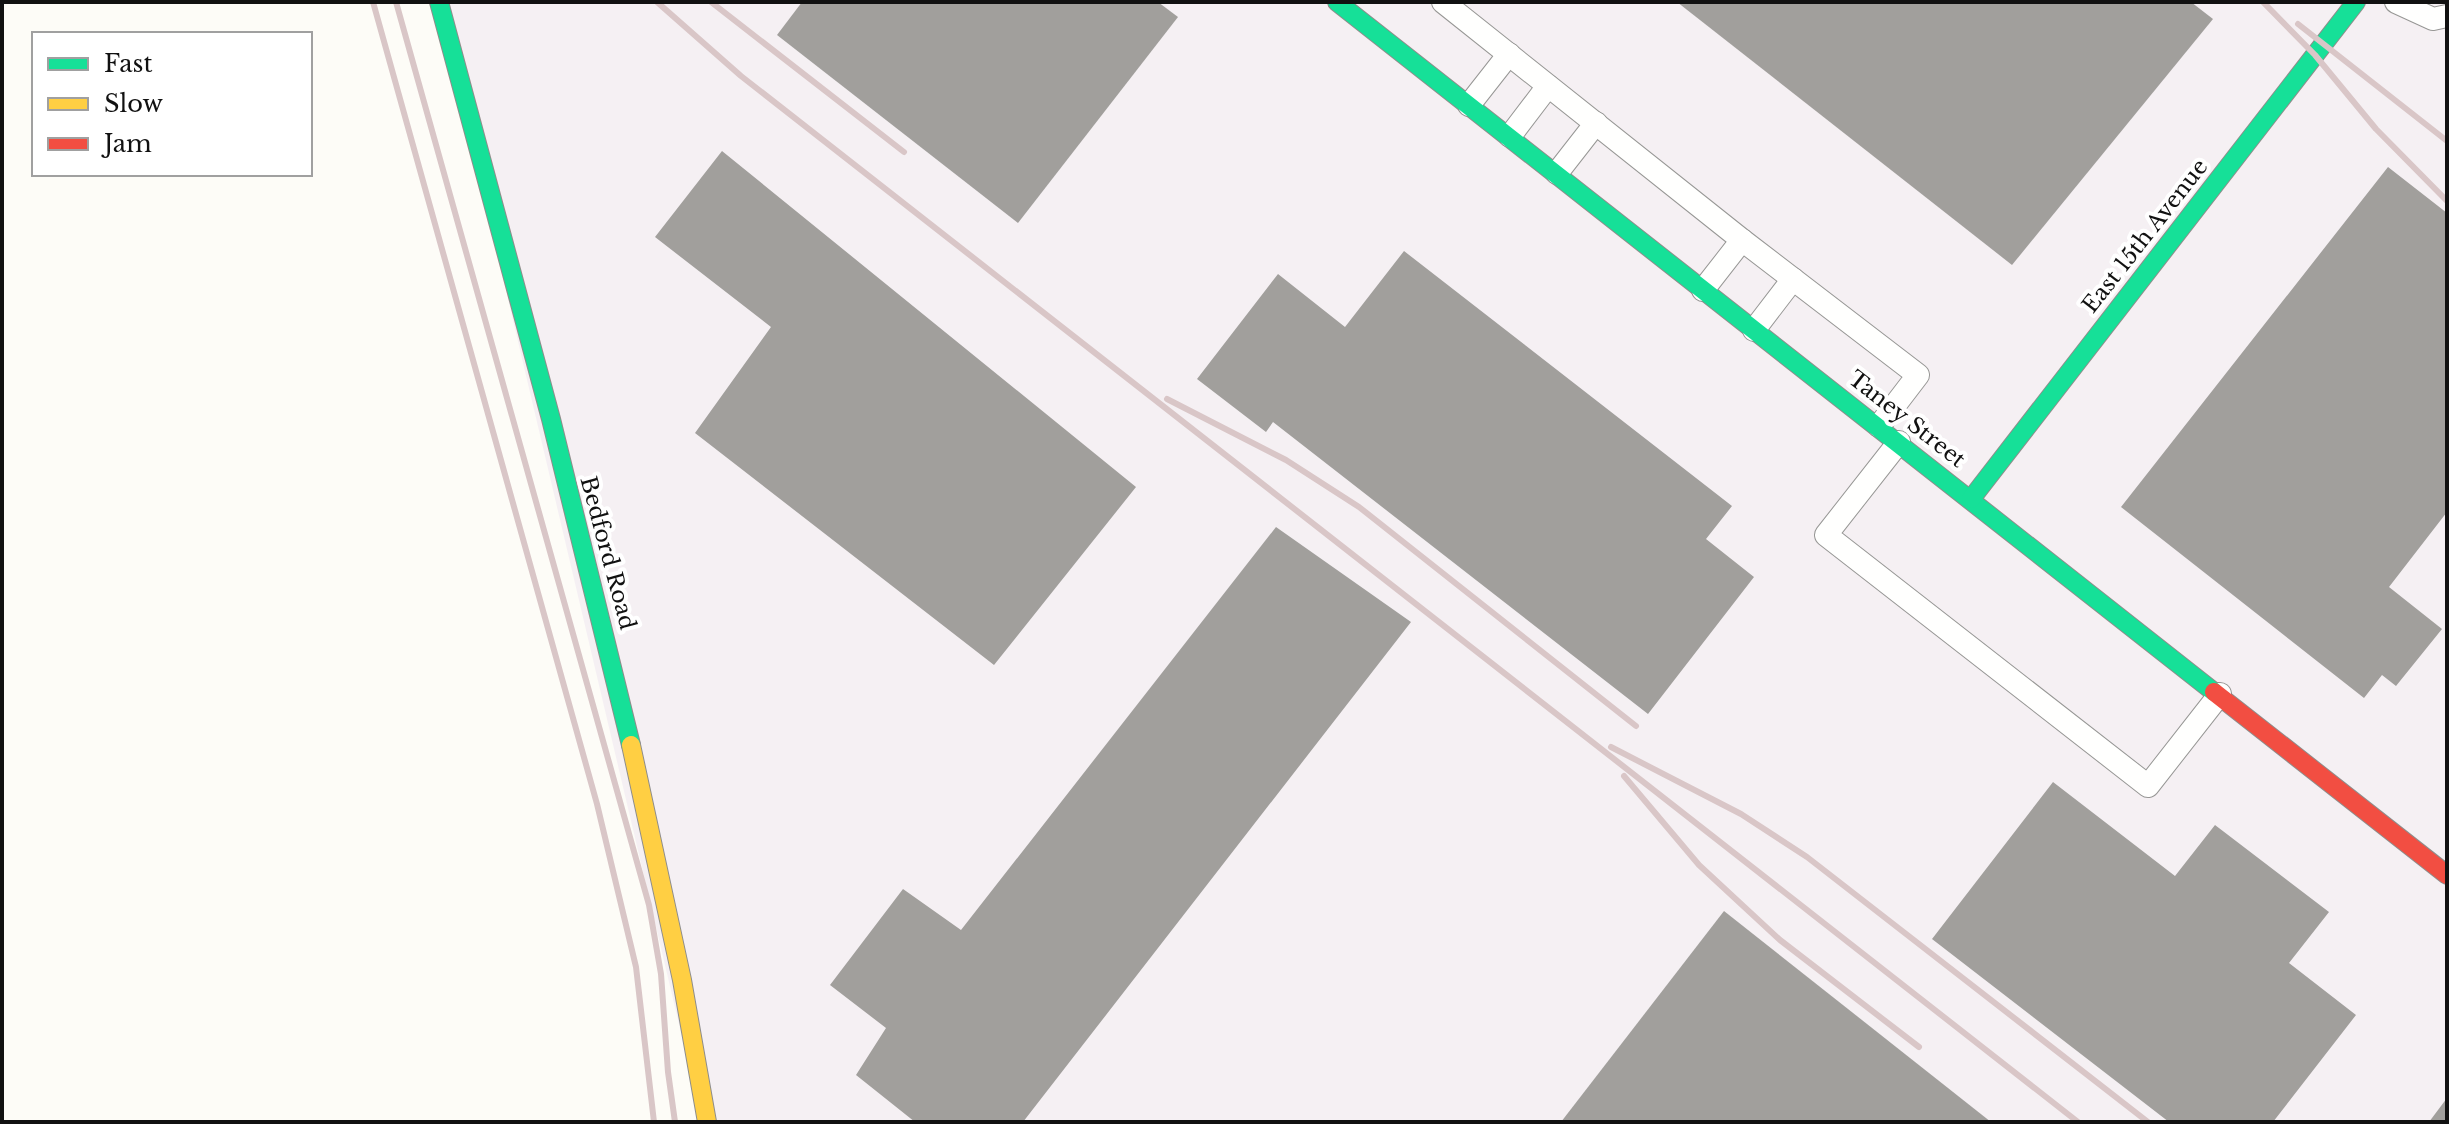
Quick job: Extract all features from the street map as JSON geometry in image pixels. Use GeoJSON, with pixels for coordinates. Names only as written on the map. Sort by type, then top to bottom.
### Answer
{"type":"FeatureCollection","features":[{"type":"Feature","properties":{"kind":"street","name":"Bedford Road"},"geometry":{"type":"LineString","coordinates":[[439,2],[625,711],[677,948],[707,1122]]}},
{"type":"Feature","properties":{"kind":"street","name":"Taney Street"},"geometry":{"type":"LineString","coordinates":[[1337,2],[2447,875]]}},
{"type":"Feature","properties":{"kind":"street","name":"East 15th Avenue"},"geometry":{"type":"LineString","coordinates":[[1971,499],[2356,2]]}},
{"type":"Feature","properties":{"kind":"lane"},"geometry":{"type":"LineString","coordinates":[[1443,2],[1742,240],[1918,375],[1879,426]]}},
{"type":"Feature","properties":{"kind":"lane"},"geometry":{"type":"LineString","coordinates":[[2396,2],[2433,19],[2447,16]]}},
{"type":"Feature","properties":{"kind":"lane"},"geometry":{"type":"LineString","coordinates":[[1469,105],[1509,54]]}},
{"type":"Feature","properties":{"kind":"lane"},"geometry":{"type":"LineString","coordinates":[[1510,136],[1548,86]]}},
{"type":"Feature","properties":{"kind":"lane"},"geometry":{"type":"LineString","coordinates":[[1557,173],[1596,123]]}},
{"type":"Feature","properties":{"kind":"lane"},"geometry":{"type":"LineString","coordinates":[[1703,290],[1742,240]]}},
{"type":"Feature","properties":{"kind":"lane"},"geometry":{"type":"LineString","coordinates":[[1754,330],[1793,279]]}},
{"type":"Feature","properties":{"kind":"lane"},"geometry":{"type":"LineString","coordinates":[[1899,442],[1826,535],[2148,786],[2220,694]]}},
{"type":"Feature","properties":{"kind":"shaded area"},"geometry":{"type":"Polygon","coordinates":[[[438,2],[2447,2],[2447,1122],[702,1122],[438,2]]]}},
{"type":"Feature","properties":{"kind":"building"},"geometry":{"type":"Polygon","coordinates":[[[802,2],[1158,2],[1178,17],[1018,223],[777,35],[802,2]]]}},
{"type":"Feature","properties":{"kind":"building"},"geometry":{"type":"Polygon","coordinates":[[[1677,2],[2191,2],[2213,19],[2012,265],[1677,2]]]}},
{"type":"Feature","properties":{"kind":"building"},"geometry":{"type":"Polygon","coordinates":[[[722,151],[1136,487],[994,665],[695,433],[771,327],[655,237],[722,151]]]}},
{"type":"Feature","properties":{"kind":"building"},"geometry":{"type":"Polygon","coordinates":[[[2388,167],[2447,213],[2447,512],[2389,587],[2442,629],[2396,686],[2382,675],[2364,698],[2121,507],[2388,167]]]}},
{"type":"Feature","properties":{"kind":"building"},"geometry":{"type":"Polygon","coordinates":[[[1404,251],[1732,506],[1706,539],[1754,577],[1648,714],[1273,422],[1266,432],[1197,379],[1278,274],[1345,327],[1404,251]]]}},
{"type":"Feature","properties":{"kind":"building"},"geometry":{"type":"Polygon","coordinates":[[[1276,527],[1411,622],[1023,1122],[915,1122],[856,1075],[886,1028],[830,985],[903,889],[961,930],[1276,527]]]}},
{"type":"Feature","properties":{"kind":"building"},"geometry":{"type":"Polygon","coordinates":[[[2053,782],[2175,876],[2215,825],[2329,912],[2289,963],[2356,1015],[2273,1122],[2169,1122],[1932,939],[2053,782]]]}},
{"type":"Feature","properties":{"kind":"building"},"geometry":{"type":"Polygon","coordinates":[[[1724,911],[1991,1122],[1561,1122],[1724,911]]]}},
{"type":"Feature","properties":{"kind":"building"},"geometry":{"type":"Polygon","coordinates":[[[2447,1098],[2447,1122],[2429,1122],[2447,1098]]]}},
{"type":"Feature","properties":{"kind":"railway"},"geometry":{"type":"LineString","coordinates":[[373,2],[597,804],[636,967],[654,1122]]}},
{"type":"Feature","properties":{"kind":"railway"},"geometry":{"type":"LineString","coordinates":[[396,2],[649,905],[661,974],[675,1122]]}},
{"type":"Feature","properties":{"kind":"railway"},"geometry":{"type":"LineString","coordinates":[[657,2],[741,76],[2078,1122]]}},
{"type":"Feature","properties":{"kind":"railway"},"geometry":{"type":"LineString","coordinates":[[711,2],[904,152]]}},
{"type":"Feature","properties":{"kind":"railway"},"geometry":{"type":"LineString","coordinates":[[2263,2],[2315,55],[2376,129],[2447,201]]}},
{"type":"Feature","properties":{"kind":"railway"},"geometry":{"type":"LineString","coordinates":[[2298,24],[2447,141]]}},
{"type":"Feature","properties":{"kind":"railway"},"geometry":{"type":"LineString","coordinates":[[1167,399],[1286,460],[1359,507],[1636,726]]}},
{"type":"Feature","properties":{"kind":"railway"},"geometry":{"type":"LineString","coordinates":[[1611,747],[1741,814],[1807,857],[2148,1122]]}},
{"type":"Feature","properties":{"kind":"railway"},"geometry":{"type":"LineString","coordinates":[[1624,776],[1699,865],[1780,940],[1919,1047]]}},
{"type":"Feature","properties":{"kind":"traffic: fast"},"geometry":{"type":"LineString","coordinates":[[439,2],[551,419],[631,745]]}},
{"type":"Feature","properties":{"kind":"traffic: fast"},"geometry":{"type":"LineString","coordinates":[[1337,2],[2214,692]]}},
{"type":"Feature","properties":{"kind":"traffic: fast"},"geometry":{"type":"LineString","coordinates":[[1971,499],[2356,2]]}},
{"type":"Feature","properties":{"kind":"traffic: slow"},"geometry":{"type":"LineString","coordinates":[[631,745],[682,980],[707,1122]]}},
{"type":"Feature","properties":{"kind":"traffic: jam"},"geometry":{"type":"LineString","coordinates":[[2214,692],[2447,875]]}}]}
